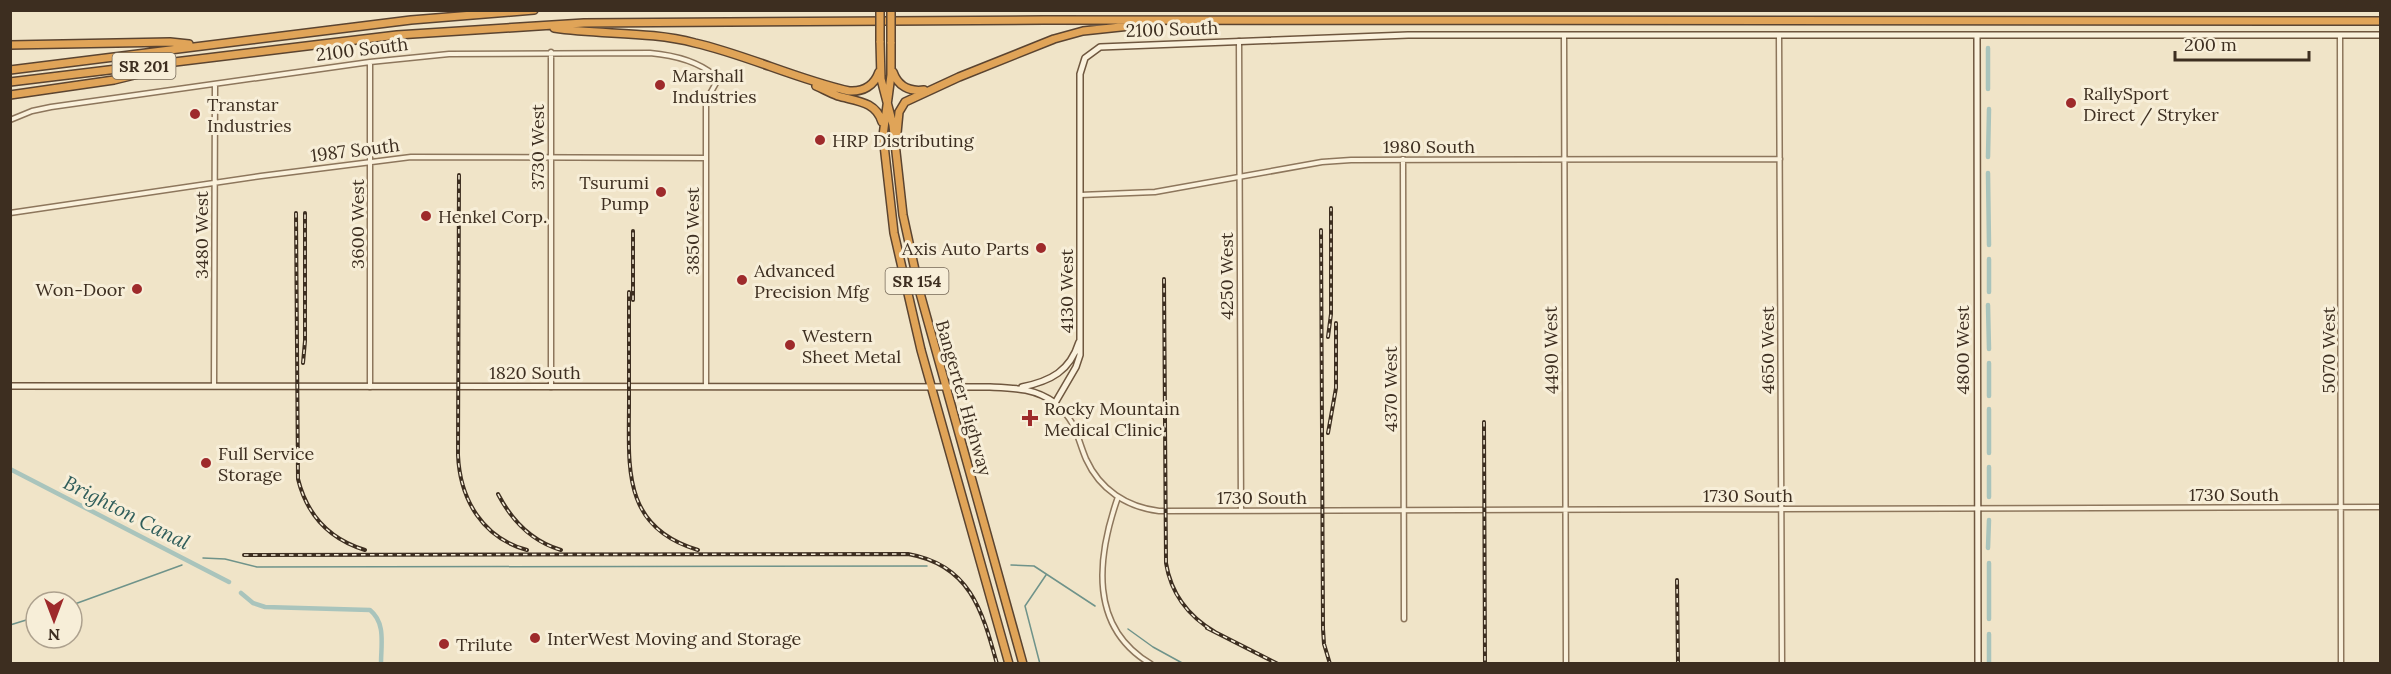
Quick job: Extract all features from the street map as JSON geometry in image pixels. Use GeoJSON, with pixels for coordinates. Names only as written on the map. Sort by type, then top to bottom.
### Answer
{"type":"FeatureCollection","features":[{"type":"Feature","properties":{"kind":"highway","name":"SR 201"},"geometry":{"type":"LineString","coordinates":[[10,70],[411,20],[534,10]]}},
{"type":"Feature","properties":{"kind":"highway","name":"Bangerter Highway"},"geometry":{"type":"LineString","coordinates":[[879,10],[880,66],[893,128],[912,261],[944,387],[1023,663]]}},
{"type":"Feature","properties":{"kind":"highway","name":"Bangerter Highway"},"geometry":{"type":"LineString","coordinates":[[891,10],[891,66],[883,129],[887,185],[894,232],[911,313],[1009,663]]}},
{"type":"Feature","properties":{"kind":"highway"},"geometry":{"type":"LineString","coordinates":[[891,66],[898,82],[914,91],[923,90],[1054,39],[1083,32],[1154,24],[1285,20]]}},
{"type":"Feature","properties":{"kind":"highway","name":"SR 201"},"geometry":{"type":"LineString","coordinates":[[10,82],[397,35],[537,25],[692,21],[2380,21]]}},
{"type":"Feature","properties":{"kind":"highway"},"geometry":{"type":"LineString","coordinates":[[537,25],[568,30],[643,34],[681,39],[846,91],[857,92],[866,88],[874,82],[880,66]]}},
{"type":"Feature","properties":{"kind":"highway"},"geometry":{"type":"LineString","coordinates":[[10,45],[170,42],[201,46]]}},
{"type":"Feature","properties":{"kind":"highway"},"geometry":{"type":"LineString","coordinates":[[10,95],[114,80],[179,64],[277,49]]}},
{"type":"Feature","properties":{"kind":"highway"},"geometry":{"type":"LineString","coordinates":[[786,73],[835,94],[870,105],[880,117],[883,129]]}},
{"type":"Feature","properties":{"kind":"highway"},"geometry":{"type":"LineString","coordinates":[[896,156],[898,115],[903,104],[958,77]]}},
{"type":"Feature","properties":{"kind":"street","name":"2100 South"},"geometry":{"type":"LineString","coordinates":[[1084,58],[1094,49],[1108,46],[1408,35],[1977,37],[2380,35]]}},
{"type":"Feature","properties":{"kind":"street","name":"4490 West"},"geometry":{"type":"LineString","coordinates":[[1564,36],[1563,298],[1567,509],[1566,663]]}},
{"type":"Feature","properties":{"kind":"street","name":"4650 West"},"geometry":{"type":"LineString","coordinates":[[1779,36],[1782,663]]}},
{"type":"Feature","properties":{"kind":"street","name":"5070 West"},"geometry":{"type":"LineString","coordinates":[[2340,36],[2341,663]]}},
{"type":"Feature","properties":{"kind":"street","name":"4800 West"},"geometry":{"type":"LineString","coordinates":[[1977,37],[1978,663]]}},
{"type":"Feature","properties":{"kind":"street","name":"4250 West"},"geometry":{"type":"LineString","coordinates":[[1239,41],[1241,511]]}},
{"type":"Feature","properties":{"kind":"street","name":"2100 South"},"geometry":{"type":"LineString","coordinates":[[10,120],[32,111],[51,107],[370,62],[449,54],[551,52],[661,54],[695,64],[711,72],[716,79]]}},
{"type":"Feature","properties":{"kind":"street","name":"3730 West"},"geometry":{"type":"LineString","coordinates":[[551,52],[551,387]]}},
{"type":"Feature","properties":{"kind":"street","name":"4130 West"},"geometry":{"type":"LineString","coordinates":[[1055,403],[1076,368],[1080,355],[1080,74],[1084,58]]}},
{"type":"Feature","properties":{"kind":"street","name":"3600 West"},"geometry":{"type":"LineString","coordinates":[[370,62],[370,387]]}},
{"type":"Feature","properties":{"kind":"street","name":"3850 West"},"geometry":{"type":"LineString","coordinates":[[706,387],[706,101],[715,87],[716,79]]}},
{"type":"Feature","properties":{"kind":"street","name":"3480 West"},"geometry":{"type":"LineString","coordinates":[[214,386],[215,85]]}},
{"type":"Feature","properties":{"kind":"street","name":"1987 South"},"geometry":{"type":"LineString","coordinates":[[10,213],[411,157],[706,158]]}},
{"type":"Feature","properties":{"kind":"street","name":"1980 South"},"geometry":{"type":"LineString","coordinates":[[1080,195],[1155,192],[1322,162],[1403,159],[1780,159]]}},
{"type":"Feature","properties":{"kind":"street","name":"4370 West"},"geometry":{"type":"LineString","coordinates":[[1403,159],[1404,619]]}},
{"type":"Feature","properties":{"kind":"street"},"geometry":{"type":"LineString","coordinates":[[1018,388],[1041,383],[1057,376],[1070,363],[1081,335]]}},
{"type":"Feature","properties":{"kind":"street","name":"1820 South"},"geometry":{"type":"LineString","coordinates":[[10,386],[1018,388],[1037,393],[1055,403]]}},
{"type":"Feature","properties":{"kind":"street"},"geometry":{"type":"LineString","coordinates":[[1055,403],[1074,422],[1093,472],[1101,483],[1118,497],[1109,522],[1104,559],[1104,602],[1110,621],[1124,642],[1139,657],[1151,663]]}},
{"type":"Feature","properties":{"kind":"street","name":"1730 South"},"geometry":{"type":"LineString","coordinates":[[1118,497],[1138,507],[1159,511],[2380,507]]}},
{"type":"Feature","properties":{"kind":"waterway"},"geometry":{"type":"LineString","coordinates":[[1988,48],[1988,89]]}},
{"type":"Feature","properties":{"kind":"waterway"},"geometry":{"type":"LineString","coordinates":[[1988,157],[1989,109]]}},
{"type":"Feature","properties":{"kind":"waterway"},"geometry":{"type":"LineString","coordinates":[[1988,173],[1989,245]]}},
{"type":"Feature","properties":{"kind":"waterway"},"geometry":{"type":"LineString","coordinates":[[1989,259],[1989,292]]}},
{"type":"Feature","properties":{"kind":"waterway"},"geometry":{"type":"LineString","coordinates":[[1988,305],[1989,349]]}},
{"type":"Feature","properties":{"kind":"waterway"},"geometry":{"type":"LineString","coordinates":[[1989,363],[1989,396]]}},
{"type":"Feature","properties":{"kind":"waterway"},"geometry":{"type":"LineString","coordinates":[[1989,409],[1989,453]]}},
{"type":"Feature","properties":{"kind":"waterway"},"geometry":{"type":"LineString","coordinates":[[1989,467],[1989,497]]}},
{"type":"Feature","properties":{"kind":"waterway","name":"Brighton Canal"},"geometry":{"type":"LineString","coordinates":[[10,469],[229,582]]}},
{"type":"Feature","properties":{"kind":"waterway"},"geometry":{"type":"LineString","coordinates":[[1988,548],[1989,520]]}},
{"type":"Feature","properties":{"kind":"waterway"},"geometry":{"type":"LineString","coordinates":[[203,558],[225,559],[257,567],[927,566]]}},
{"type":"Feature","properties":{"kind":"waterway"},"geometry":{"type":"LineString","coordinates":[[1989,563],[1989,619]]}},
{"type":"Feature","properties":{"kind":"waterway"},"geometry":{"type":"LineString","coordinates":[[84,601],[182,565]]}},
{"type":"Feature","properties":{"kind":"waterway"},"geometry":{"type":"LineString","coordinates":[[1011,565],[1034,566],[1095,606]]}},
{"type":"Feature","properties":{"kind":"waterway"},"geometry":{"type":"LineString","coordinates":[[1040,664],[1025,606],[1046,575]]}},
{"type":"Feature","properties":{"kind":"waterway","name":"Brighton Canal"},"geometry":{"type":"LineString","coordinates":[[241,593],[253,603],[265,607],[370,610],[381,628],[381,664]]}},
{"type":"Feature","properties":{"kind":"waterway"},"geometry":{"type":"LineString","coordinates":[[10,625],[24,621]]}},
{"type":"Feature","properties":{"kind":"waterway"},"geometry":{"type":"LineString","coordinates":[[1128,629],[1153,647],[1184,664]]}},
{"type":"Feature","properties":{"kind":"waterway"},"geometry":{"type":"LineString","coordinates":[[1989,634],[1989,664]]}},
{"type":"Feature","properties":{"kind":"railway"},"geometry":{"type":"LineString","coordinates":[[459,175],[458,455],[460,472],[469,502],[486,527],[511,544],[527,550]]}},
{"type":"Feature","properties":{"kind":"railway"},"geometry":{"type":"LineString","coordinates":[[1328,337],[1331,314],[1331,208]]}},
{"type":"Feature","properties":{"kind":"railway"},"geometry":{"type":"LineString","coordinates":[[296,213],[298,479],[307,504],[321,524],[341,539],[365,550]]}},
{"type":"Feature","properties":{"kind":"railway"},"geometry":{"type":"LineString","coordinates":[[303,363],[305,213]]}},
{"type":"Feature","properties":{"kind":"railway"},"geometry":{"type":"LineString","coordinates":[[1321,230],[1323,629],[1324,644],[1330,664]]}},
{"type":"Feature","properties":{"kind":"railway"},"geometry":{"type":"LineString","coordinates":[[633,231],[633,300]]}},
{"type":"Feature","properties":{"kind":"railway"},"geometry":{"type":"LineString","coordinates":[[1164,279],[1166,563],[1172,585],[1182,603],[1197,619],[1215,632]]}},
{"type":"Feature","properties":{"kind":"railway"},"geometry":{"type":"LineString","coordinates":[[629,292],[629,449],[635,492],[642,510],[655,526],[673,540],[698,550]]}},
{"type":"Feature","properties":{"kind":"railway"},"geometry":{"type":"LineString","coordinates":[[1328,433],[1336,388],[1336,323]]}},
{"type":"Feature","properties":{"kind":"railway"},"geometry":{"type":"LineString","coordinates":[[1484,422],[1485,664]]}},
{"type":"Feature","properties":{"kind":"railway"},"geometry":{"type":"LineString","coordinates":[[498,494],[524,529],[540,541],[561,550]]}},
{"type":"Feature","properties":{"kind":"railway"},"geometry":{"type":"LineString","coordinates":[[244,555],[908,554],[946,568],[959,579],[979,608],[997,664]]}},
{"type":"Feature","properties":{"kind":"railway"},"geometry":{"type":"LineString","coordinates":[[1677,580],[1678,664]]}},
{"type":"Feature","properties":{"kind":"railway"},"geometry":{"type":"LineString","coordinates":[[1207,628],[1278,664]]}},
{"type":"Feature","properties":{"kind":"place","name":"Marshall Industries"},"geometry":{"type":"Point","coordinates":[660,85]}},
{"type":"Feature","properties":{"kind":"place","name":"RallySport Direct / Stryker"},"geometry":{"type":"Point","coordinates":[2071,103]}},
{"type":"Feature","properties":{"kind":"place","name":"Transtar Industries"},"geometry":{"type":"Point","coordinates":[195,114]}},
{"type":"Feature","properties":{"kind":"place","name":"HRP Distributing"},"geometry":{"type":"Point","coordinates":[820,140]}},
{"type":"Feature","properties":{"kind":"place","name":"Tsurumi Pump"},"geometry":{"type":"Point","coordinates":[661,192]}},
{"type":"Feature","properties":{"kind":"place","name":"Henkel Corp."},"geometry":{"type":"Point","coordinates":[426,216]}},
{"type":"Feature","properties":{"kind":"place","name":"Axis Auto Parts"},"geometry":{"type":"Point","coordinates":[1041,248]}},
{"type":"Feature","properties":{"kind":"place","name":"Advanced Precision Mfg"},"geometry":{"type":"Point","coordinates":[742,280]}},
{"type":"Feature","properties":{"kind":"place","name":"Won-Door"},"geometry":{"type":"Point","coordinates":[137,289]}},
{"type":"Feature","properties":{"kind":"place","name":"Western Sheet Metal"},"geometry":{"type":"Point","coordinates":[790,345]}},
{"type":"Feature","properties":{"kind":"place","name":"Rocky Mountain Medical Clinic"},"geometry":{"type":"Point","coordinates":[1030,418]}},
{"type":"Feature","properties":{"kind":"place","name":"Full Service Storage"},"geometry":{"type":"Point","coordinates":[206,463]}},
{"type":"Feature","properties":{"kind":"place","name":"InterWest Moving and Storage"},"geometry":{"type":"Point","coordinates":[535,638]}},
{"type":"Feature","properties":{"kind":"place","name":"Trilute"},"geometry":{"type":"Point","coordinates":[444,644]}}]}
